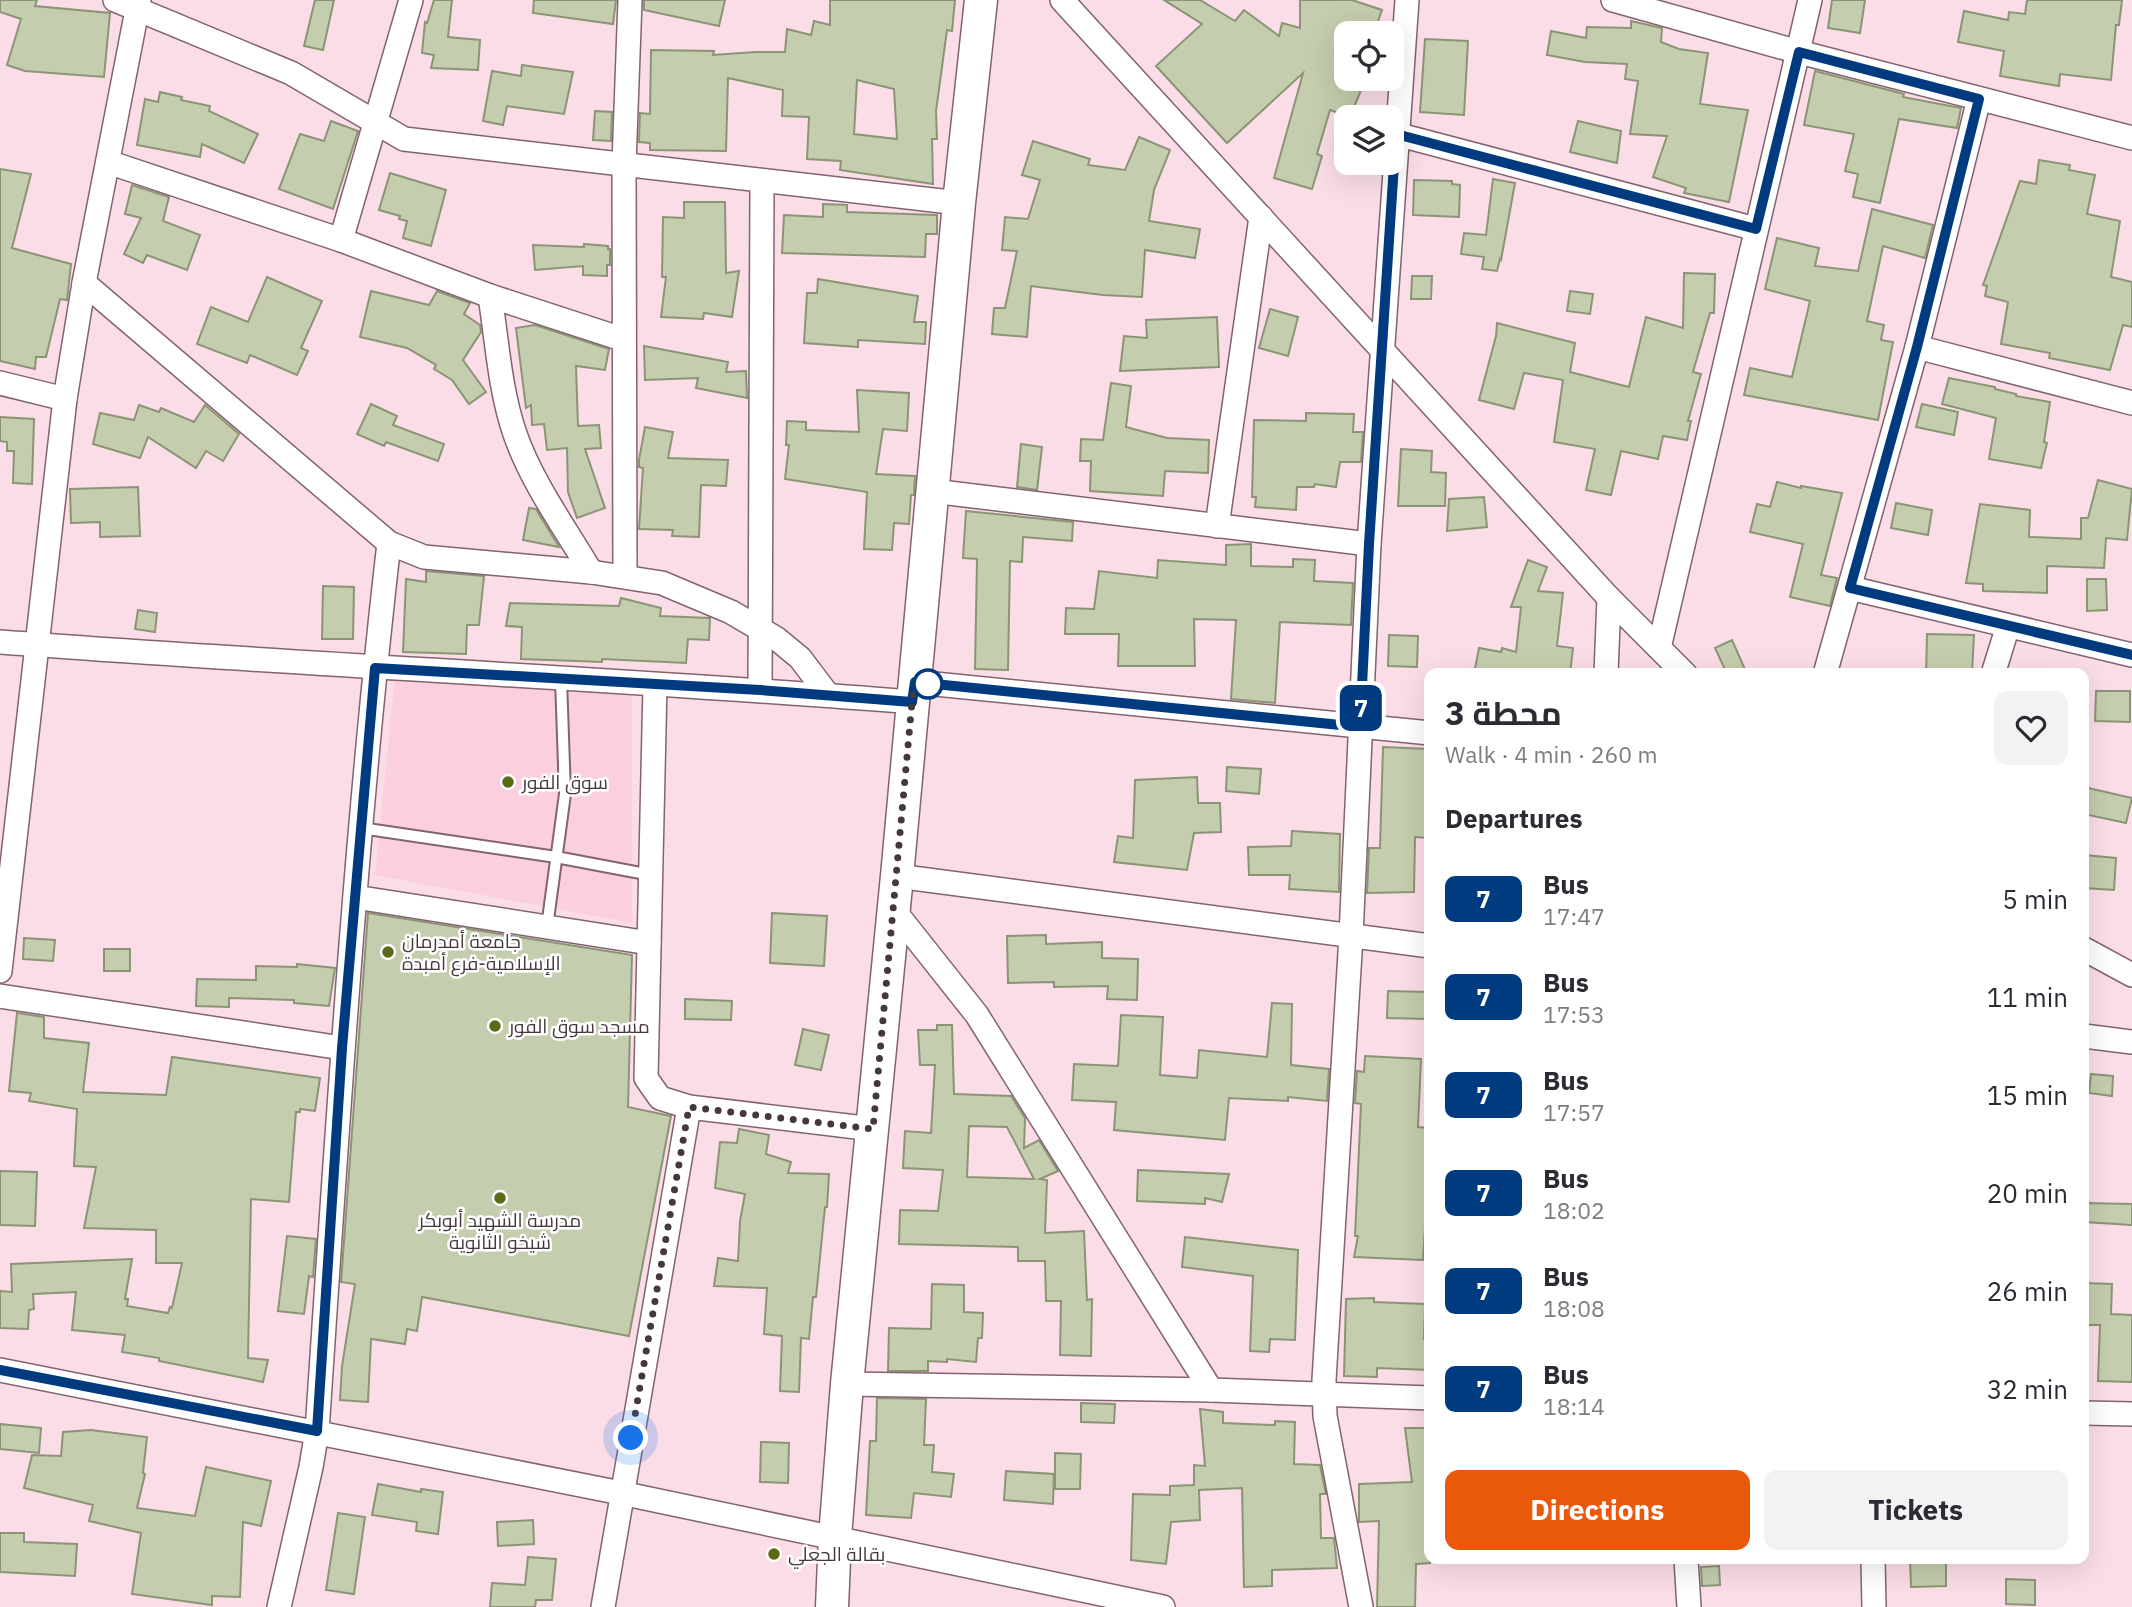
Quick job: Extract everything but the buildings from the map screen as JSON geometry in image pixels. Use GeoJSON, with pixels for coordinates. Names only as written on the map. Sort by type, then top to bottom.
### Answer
{"type":"FeatureCollection","features":[{"type":"Feature","properties":{"kind":"street"},"geometry":{"type":"LineString","coordinates":[[116,0],[138,4],[291,73],[375,124],[404,139],[420,143],[959,203]]}},
{"type":"Feature","properties":{"kind":"street"},"geometry":{"type":"LineString","coordinates":[[341,240],[411,0]]}},
{"type":"Feature","properties":{"kind":"street"},"geometry":{"type":"LineString","coordinates":[[625,576],[622,340],[629,0]]}},
{"type":"Feature","properties":{"kind":"street"},"geometry":{"type":"LineString","coordinates":[[832,1607],[847,1384],[959,203],[981,0]]}},
{"type":"Feature","properties":{"kind":"street"},"geometry":{"type":"LineString","coordinates":[[1062,0],[1609,598],[1679,668]]}},
{"type":"Feature","properties":{"kind":"street"},"geometry":{"type":"LineString","coordinates":[[1398,105],[1407,0]]}},
{"type":"Feature","properties":{"kind":"street"},"geometry":{"type":"LineString","coordinates":[[1613,0],[1799,52],[2132,138]]}},
{"type":"Feature","properties":{"kind":"street"},"geometry":{"type":"LineString","coordinates":[[1659,648],[1810,0]]}},
{"type":"Feature","properties":{"kind":"street"},"geometry":{"type":"LineString","coordinates":[[0,971],[65,399],[84,283],[138,4]]}},
{"type":"Feature","properties":{"kind":"street"},"geometry":{"type":"LineString","coordinates":[[1827,668],[1917,347],[1979,99]]}},
{"type":"Feature","properties":{"kind":"street"},"geometry":{"type":"LineString","coordinates":[[1404,136],[1756,229]]}},
{"type":"Feature","properties":{"kind":"street"},"geometry":{"type":"LineString","coordinates":[[108,162],[341,240],[490,296],[622,340]]}},
{"type":"Feature","properties":{"kind":"street"},"geometry":{"type":"LineString","coordinates":[[1361,1607],[1323,1395],[1351,936],[1369,544],[1393,175]]}},
{"type":"Feature","properties":{"kind":"street"},"geometry":{"type":"LineString","coordinates":[[760,690],[762,181]]}},
{"type":"Feature","properties":{"kind":"street"},"geometry":{"type":"LineString","coordinates":[[1217,526],[1261,217]]}},
{"type":"Feature","properties":{"kind":"street"},"geometry":{"type":"LineString","coordinates":[[84,283],[389,542],[424,557],[591,572],[662,583],[698,597],[761,628],[800,658],[828,695]]}},
{"type":"Feature","properties":{"kind":"street"},"geometry":{"type":"LineString","coordinates":[[490,296],[508,413],[516,436],[527,464],[591,572]]}},
{"type":"Feature","properties":{"kind":"street"},"geometry":{"type":"LineString","coordinates":[[1917,347],[2132,403]]}},
{"type":"Feature","properties":{"kind":"street"},"geometry":{"type":"LineString","coordinates":[[0,383],[65,399]]}},
{"type":"Feature","properties":{"kind":"street"},"geometry":{"type":"LineString","coordinates":[[932,491],[1369,544]]}},
{"type":"Feature","properties":{"kind":"street"},"geometry":{"type":"LineString","coordinates":[[279,1607],[317,1431],[342,1048],[375,668],[389,542]]}},
{"type":"Feature","properties":{"kind":"street"},"geometry":{"type":"LineString","coordinates":[[1850,588],[2132,655]]}},
{"type":"Feature","properties":{"kind":"street"},"geometry":{"type":"LineString","coordinates":[[1606,668],[1609,598]]}},
{"type":"Feature","properties":{"kind":"street"},"geometry":{"type":"LineString","coordinates":[[1995,668],[2008,626]]}},
{"type":"Feature","properties":{"kind":"street"},"geometry":{"type":"LineString","coordinates":[[0,642],[828,695],[914,692],[1424,732]]}},
{"type":"Feature","properties":{"kind":"street"},"geometry":{"type":"LineString","coordinates":[[655,685],[646,1078],[660,1098],[689,1107],[873,1129]]}},
{"type":"Feature","properties":{"kind":"street"},"geometry":{"type":"LineString","coordinates":[[897,876],[1424,946]]}},
{"type":"Feature","properties":{"kind":"street"},"geometry":{"type":"LineString","coordinates":[[355,897],[649,943]]}},
{"type":"Feature","properties":{"kind":"street"},"geometry":{"type":"LineString","coordinates":[[893,909],[977,1015],[1211,1390]]}},
{"type":"Feature","properties":{"kind":"street"},"geometry":{"type":"LineString","coordinates":[[2089,952],[2132,975]]}},
{"type":"Feature","properties":{"kind":"street"},"geometry":{"type":"LineString","coordinates":[[0,996],[342,1048]]}},
{"type":"Feature","properties":{"kind":"street"},"geometry":{"type":"LineString","coordinates":[[2089,1037],[2132,1042]]}},
{"type":"Feature","properties":{"kind":"street"},"geometry":{"type":"LineString","coordinates":[[603,1607],[689,1107]]}},
{"type":"Feature","properties":{"kind":"street"},"geometry":{"type":"LineString","coordinates":[[0,1370],[317,1431],[1163,1607]]}},
{"type":"Feature","properties":{"kind":"street"},"geometry":{"type":"LineString","coordinates":[[847,1384],[1211,1390],[1424,1398]]}},
{"type":"Feature","properties":{"kind":"street"},"geometry":{"type":"LineString","coordinates":[[2089,1413],[2132,1414]]}},
{"type":"Feature","properties":{"kind":"street"},"geometry":{"type":"LineString","coordinates":[[1686,1564],[1689,1607]]}},
{"type":"Feature","properties":{"kind":"street"},"geometry":{"type":"LineString","coordinates":[[1873,1564],[1874,1607]]}},
{"type":"Feature","properties":{"kind":"lane"},"geometry":{"type":"LineString","coordinates":[[547,927],[565,794],[561,679]]}},
{"type":"Feature","properties":{"kind":"lane"},"geometry":{"type":"LineString","coordinates":[[361,828],[556,857],[651,875]]}},
{"type":"Feature","properties":{"kind":"shaded area","name":"سوق الفور"},"geometry":{"type":"Polygon","coordinates":[[[395,675],[632,689],[632,923],[375,875],[395,675]]]}},
{"type":"Feature","properties":{"kind":"bus line","name":"7"},"geometry":{"type":"LineString","coordinates":[[0,1370],[317,1431],[342,1048],[375,668],[760,690],[912,702],[915,682],[1360,727],[1369,544],[1396,134],[1756,229],[1799,52],[1979,99],[1917,347],[1850,588],[2132,655]]}},
{"type":"Feature","properties":{"kind":"place","name":"سوق الفور"},"geometry":{"type":"Point","coordinates":[508,782]}},
{"type":"Feature","properties":{"kind":"place","name":"جامعة أمدرمان الإسلامية-فرع أمبدة"},"geometry":{"type":"Point","coordinates":[388,952]}},
{"type":"Feature","properties":{"kind":"place","name":"مسجد سوق الفور"},"geometry":{"type":"Point","coordinates":[495,1026]}},
{"type":"Feature","properties":{"kind":"place","name":"مدرسة الشهيد أبوبكر شيخو الثانوية"},"geometry":{"type":"Point","coordinates":[500,1198]}},
{"type":"Feature","properties":{"kind":"place","name":"بقالة الجعلي"},"geometry":{"type":"Point","coordinates":[774,1554]}},
{"type":"Feature","properties":{"kind":"route"},"geometry":{"type":"LineString","coordinates":[[631,1438],[689,1107],[873,1129],[912,702],[915,682],[928,684]]}}]}
